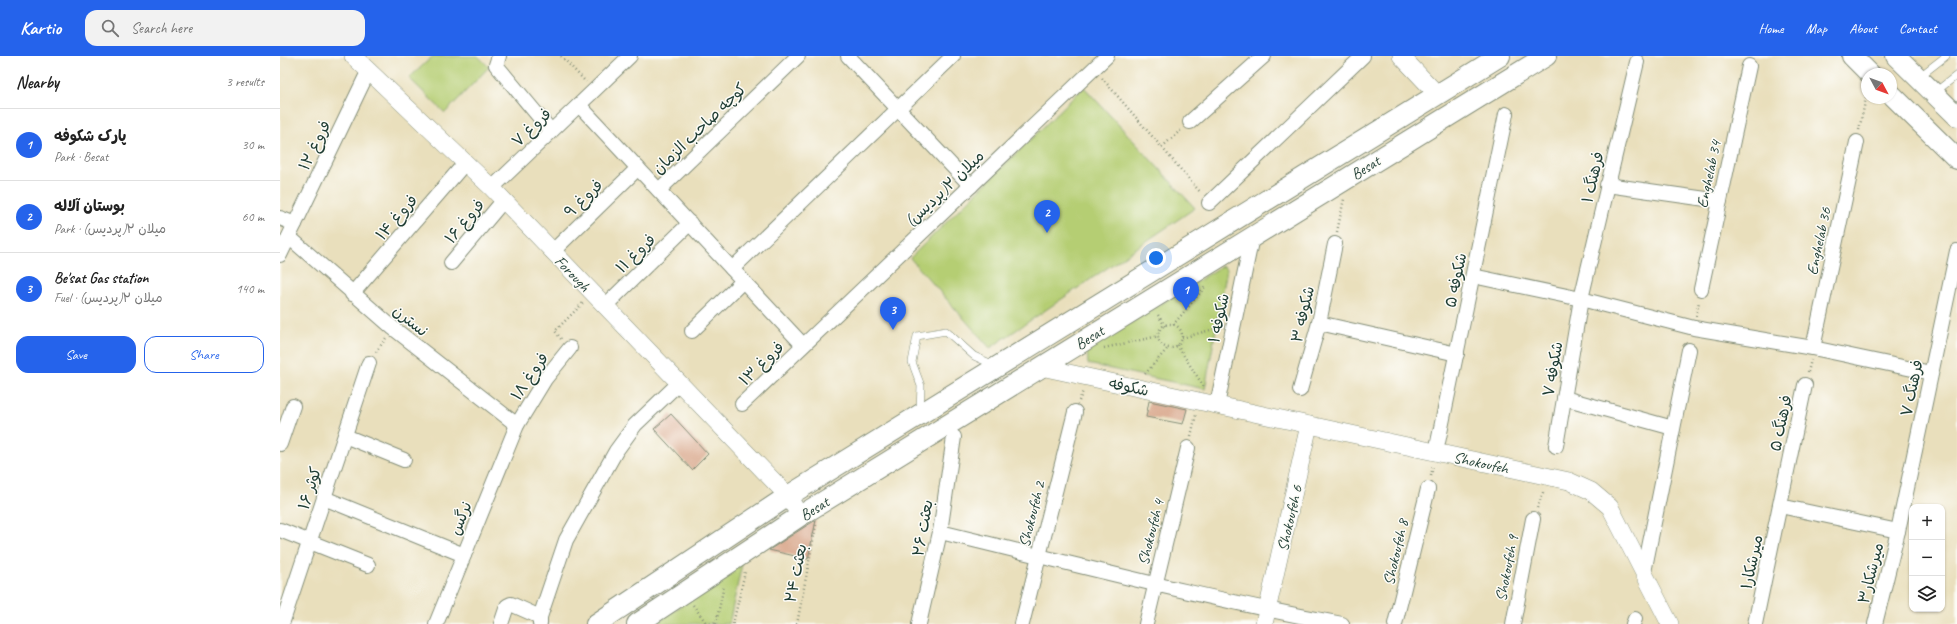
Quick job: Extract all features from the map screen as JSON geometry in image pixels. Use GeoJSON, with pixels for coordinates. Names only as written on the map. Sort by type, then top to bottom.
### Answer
{"type":"FeatureCollection","features":[{"type":"Feature","properties":{"kind":"main road","name":"Besat"},"geometry":{"type":"LineString","coordinates":[[596,624],[788,496],[1500,56]]}},
{"type":"Feature","properties":{"kind":"main road","name":"Besat"},"geometry":{"type":"LineString","coordinates":[[637,624],[800,516],[1546,56]]}},
{"type":"Feature","properties":{"kind":"main road"},"geometry":{"type":"LineString","coordinates":[[1852,56],[1864,68]]}},
{"type":"Feature","properties":{"kind":"main road"},"geometry":{"type":"LineString","coordinates":[[1896,56],[1957,116]]}},
{"type":"Feature","properties":{"kind":"main road"},"geometry":{"type":"LineString","coordinates":[[1438,95],[1448,116]]}},
{"type":"Feature","properties":{"kind":"main road"},"geometry":{"type":"LineString","coordinates":[[1897,100],[1957,159]]}},
{"type":"Feature","properties":{"kind":"street","name":"Forough"},"geometry":{"type":"LineString","coordinates":[[353,56],[368,72],[492,188],[788,496],[800,516]]}},
{"type":"Feature","properties":{"kind":"street"},"geometry":{"type":"LineString","coordinates":[[499,56],[496,65],[552,131]]}},
{"type":"Feature","properties":{"kind":"street","name":"فروغ ۷"},"geometry":{"type":"LineString","coordinates":[[492,188],[630,56]]}},
{"type":"Feature","properties":{"kind":"street","name":"کوچه صاحب الزمان"},"geometry":{"type":"LineString","coordinates":[[659,190],[798,56]]}},
{"type":"Feature","properties":{"kind":"street"},"geometry":{"type":"LineString","coordinates":[[848,56],[971,186]]}},
{"type":"Feature","properties":{"kind":"street"},"geometry":{"type":"LineString","coordinates":[[732,269],[953,56]]}},
{"type":"Feature","properties":{"kind":"street","name":"میلان ۲(پردیس)"},"geometry":{"type":"LineString","coordinates":[[803,346],[1107,56]]}},
{"type":"Feature","properties":{"kind":"street"},"geometry":{"type":"LineString","coordinates":[[1190,122],[1264,56]]}},
{"type":"Feature","properties":{"kind":"street"},"geometry":{"type":"LineString","coordinates":[[1209,203],[1363,56]]}},
{"type":"Feature","properties":{"kind":"street"},"geometry":{"type":"LineString","coordinates":[[1401,56],[1438,95]]}},
{"type":"Feature","properties":{"kind":"street","name":"فرهنگ ۱"},"geometry":{"type":"LineString","coordinates":[[1581,299],[1636,62]]}},
{"type":"Feature","properties":{"kind":"street","name":"Enghelab 34"},"geometry":{"type":"LineString","coordinates":[[1701,289],[1749,66]]}},
{"type":"Feature","properties":{"kind":"street","name":"فروغ ۱۲"},"geometry":{"type":"LineString","coordinates":[[280,255],[368,72]]}},
{"type":"Feature","properties":{"kind":"street"},"geometry":{"type":"LineString","coordinates":[[579,105],[803,346]]}},
{"type":"Feature","properties":{"kind":"street","name":"شکوفه ۵"},"geometry":{"type":"LineString","coordinates":[[1436,452],[1506,114]]}},
{"type":"Feature","properties":{"kind":"street","name":"Enghelab 36"},"geometry":{"type":"LineString","coordinates":[[1813,348],[1857,142]]}},
{"type":"Feature","properties":{"kind":"street","name":"فروغ ۱۴"},"geometry":{"type":"LineString","coordinates":[[352,294],[465,163]]}},
{"type":"Feature","properties":{"kind":"street","name":"فروغ ۹"},"geometry":{"type":"LineString","coordinates":[[552,252],[638,168]]}},
{"type":"Feature","properties":{"kind":"street"},"geometry":{"type":"LineString","coordinates":[[1607,185],[1720,201]]}},
{"type":"Feature","properties":{"kind":"street","name":"فروغ ۱۶"},"geometry":{"type":"LineString","coordinates":[[451,263],[503,201]]}},
{"type":"Feature","properties":{"kind":"street"},"geometry":{"type":"LineString","coordinates":[[280,218],[295,224]]}},
{"type":"Feature","properties":{"kind":"street","name":"فروغ ۱۱"},"geometry":{"type":"LineString","coordinates":[[605,306],[690,224]]}},
{"type":"Feature","properties":{"kind":"street","name":"نسترن"},"geometry":{"type":"LineString","coordinates":[[288,237],[393,328],[517,425]]}},
{"type":"Feature","properties":{"kind":"street","name":"شکوفه ۱"},"geometry":{"type":"LineString","coordinates":[[1208,403],[1252,237]]}},
{"type":"Feature","properties":{"kind":"street","name":"شکوفه ۳"},"geometry":{"type":"LineString","coordinates":[[1300,390],[1319,323],[1335,244]]}},
{"type":"Feature","properties":{"kind":"street","name":"فرهنگ ۷"},"geometry":{"type":"LineString","coordinates":[[1898,531],[1957,251]]}},
{"type":"Feature","properties":{"kind":"street"},"geometry":{"type":"LineString","coordinates":[[1473,276],[1581,299],[1694,328],[1813,348],[1931,373]]}},
{"type":"Feature","properties":{"kind":"street"},"geometry":{"type":"LineString","coordinates":[[692,331],[743,281]]}},
{"type":"Feature","properties":{"kind":"street","name":"شکوفه ۷"},"geometry":{"type":"LineString","coordinates":[[1556,446],[1581,299]]}},
{"type":"Feature","properties":{"kind":"street"},"geometry":{"type":"LineString","coordinates":[[1319,323],[1457,354]]}},
{"type":"Feature","properties":{"kind":"street","name":"فروغ ۱۳"},"geometry":{"type":"LineString","coordinates":[[742,404],[803,346]]}},
{"type":"Feature","properties":{"kind":"street","name":"فروغ ۱۸"},"geometry":{"type":"LineString","coordinates":[[517,425],[545,379],[570,348]]}},
{"type":"Feature","properties":{"kind":"street"},"geometry":{"type":"LineString","coordinates":[[1644,572],[1689,350]]}},
{"type":"Feature","properties":{"kind":"street","name":"کوثر ۱۶"},"geometry":{"type":"LineString","coordinates":[[282,624],[369,363]]}},
{"type":"Feature","properties":{"kind":"street","name":"شکوفه"},"geometry":{"type":"LineString","coordinates":[[1041,367],[1208,403]]}},
{"type":"Feature","properties":{"kind":"street"},"geometry":{"type":"LineString","coordinates":[[501,624],[507,606],[511,604],[540,621],[566,540],[616,451],[635,424],[679,384]]}},
{"type":"Feature","properties":{"kind":"street","name":"فرهنگ ۵"},"geometry":{"type":"LineString","coordinates":[[1780,506],[1805,384]]}},
{"type":"Feature","properties":{"kind":"street"},"geometry":{"type":"LineString","coordinates":[[1564,398],[1673,428]]}},
{"type":"Feature","properties":{"kind":"street","name":"Shokoufeh"},"geometry":{"type":"LineString","coordinates":[[1208,403],[1549,476],[1569,481],[1591,491],[1610,507],[1670,624]]}},
{"type":"Feature","properties":{"kind":"street"},"geometry":{"type":"LineString","coordinates":[[280,444],[293,406]]}},
{"type":"Feature","properties":{"kind":"street","name":"Shokoufeh 2"},"geometry":{"type":"LineString","coordinates":[[1022,624],[1038,555],[1075,412]]}},
{"type":"Feature","properties":{"kind":"street","name":"نرگس"},"geometry":{"type":"LineString","coordinates":[[436,624],[517,425]]}},
{"type":"Feature","properties":{"kind":"street","name":"Shokoufeh 6"},"geometry":{"type":"LineString","coordinates":[[1266,617],[1309,425]]}},
{"type":"Feature","properties":{"kind":"street"},"geometry":{"type":"LineString","coordinates":[[345,436],[404,460]]}},
{"type":"Feature","properties":{"kind":"street","name":"بعثت ۲۶"},"geometry":{"type":"LineString","coordinates":[[919,624],[940,532],[954,437]]}},
{"type":"Feature","properties":{"kind":"street","name":"Shokoufeh 4"},"geometry":{"type":"LineString","coordinates":[[1146,624],[1188,448]]}},
{"type":"Feature","properties":{"kind":"street","name":"Shokoufeh 8"},"geometry":{"type":"LineString","coordinates":[[1396,624],[1428,488]]}},
{"type":"Feature","properties":{"kind":"street"},"geometry":{"type":"LineString","coordinates":[[324,498],[464,555]]}},
{"type":"Feature","properties":{"kind":"street"},"geometry":{"type":"LineString","coordinates":[[1780,506],[1898,531]]}},
{"type":"Feature","properties":{"kind":"street","name":"میرشکار۱"},"geometry":{"type":"LineString","coordinates":[[1755,624],[1780,506]]}},
{"type":"Feature","properties":{"kind":"street","name":"Shokoufeh 9"},"geometry":{"type":"LineString","coordinates":[[1513,624],[1533,519]]}},
{"type":"Feature","properties":{"kind":"street"},"geometry":{"type":"LineString","coordinates":[[280,530],[309,543],[368,565]]}},
{"type":"Feature","properties":{"kind":"street","name":"میرشکار۳"},"geometry":{"type":"LineString","coordinates":[[1875,624],[1898,531]]}},
{"type":"Feature","properties":{"kind":"street"},"geometry":{"type":"LineString","coordinates":[[940,532],[1155,585],[1266,617],[1342,624]]}},
{"type":"Feature","properties":{"kind":"lane"},"geometry":{"type":"LineString","coordinates":[[1918,78],[1946,56]]}},
{"type":"Feature","properties":{"kind":"lane"},"geometry":{"type":"LineString","coordinates":[[1934,93],[1957,75]]}},
{"type":"Feature","properties":{"kind":"lane"},"geometry":{"type":"LineString","coordinates":[[920,415],[922,386],[912,362],[917,336],[946,331],[974,356],[998,367]]}},
{"type":"Feature","properties":{"kind":"path"},"geometry":{"type":"LineString","coordinates":[[561,56],[594,90]]}},
{"type":"Feature","properties":{"kind":"path"},"geometry":{"type":"LineString","coordinates":[[1094,69],[1209,203]]}},
{"type":"Feature","properties":{"kind":"path"},"geometry":{"type":"LineString","coordinates":[[1857,142],[1865,104]]}},
{"type":"Feature","properties":{"kind":"path"},"geometry":{"type":"LineString","coordinates":[[1162,147],[1190,122]]}},
{"type":"Feature","properties":{"kind":"path"},"geometry":{"type":"LineString","coordinates":[[1335,244],[1348,177]]}},
{"type":"Feature","properties":{"kind":"path"},"geometry":{"type":"LineString","coordinates":[[1168,348],[1162,344],[1159,336],[1163,327],[1173,325],[1208,282]]}},
{"type":"Feature","properties":{"kind":"path"},"geometry":{"type":"LineString","coordinates":[[555,331],[592,293]]}},
{"type":"Feature","properties":{"kind":"path"},"geometry":{"type":"LineString","coordinates":[[1173,325],[1180,329],[1182,338]]}},
{"type":"Feature","properties":{"kind":"path"},"geometry":{"type":"LineString","coordinates":[[369,363],[393,328]]}},
{"type":"Feature","properties":{"kind":"path"},"geometry":{"type":"LineString","coordinates":[[1133,387],[1168,348],[1177,345],[1182,338],[1214,329]]}},
{"type":"Feature","properties":{"kind":"path"},"geometry":{"type":"LineString","coordinates":[[1101,349],[1159,336]]}},
{"type":"Feature","properties":{"kind":"path"},"geometry":{"type":"LineString","coordinates":[[1177,345],[1207,392],[1208,403],[1188,448]]}},
{"type":"Feature","properties":{"kind":"path","name":"فرهنگ ۵"},"geometry":{"type":"LineString","coordinates":[[1805,384],[1813,348]]}},
{"type":"Feature","properties":{"kind":"path"},"geometry":{"type":"LineString","coordinates":[[1075,412],[1088,377]]}},
{"type":"Feature","properties":{"kind":"path"},"geometry":{"type":"LineString","coordinates":[[1428,488],[1436,452]]}},
{"type":"Feature","properties":{"kind":"path"},"geometry":{"type":"LineString","coordinates":[[1533,519],[1549,476]]}},
{"type":"Feature","properties":{"kind":"path","name":"بعثت ۲۴"},"geometry":{"type":"LineString","coordinates":[[797,624],[821,503]]}},
{"type":"Feature","properties":{"kind":"path"},"geometry":{"type":"LineString","coordinates":[[733,624],[750,549]]}},
{"type":"Feature","properties":{"kind":"path"},"geometry":{"type":"LineString","coordinates":[[683,593],[708,624],[716,623],[729,563]]}},
{"type":"Feature","properties":{"kind":"green space"},"geometry":{"type":"Polygon","coordinates":[[[433,56],[478,56],[489,67],[445,113],[409,78],[433,56]]]}},
{"type":"Feature","properties":{"kind":"green space"},"geometry":{"type":"Polygon","coordinates":[[[1084,87],[1195,208],[990,348],[910,258],[1084,87]]]}},
{"type":"Feature","properties":{"kind":"green space"},"geometry":{"type":"Polygon","coordinates":[[[1222,266],[1227,269],[1205,389],[1088,364],[1087,350],[1222,266]]]}},
{"type":"Feature","properties":{"kind":"green space"},"geometry":{"type":"Polygon","coordinates":[[[737,564],[742,564],[729,624],[656,624],[737,564]]]}},
{"type":"Feature","properties":{"kind":"building"},"geometry":{"type":"Polygon","coordinates":[[[1149,401],[1187,409],[1183,424],[1146,417],[1149,401]]]}},
{"type":"Feature","properties":{"kind":"building"},"geometry":{"type":"Polygon","coordinates":[[[671,414],[708,454],[692,470],[654,429],[671,414]]]}},
{"type":"Feature","properties":{"kind":"building"},"geometry":{"type":"Polygon","coordinates":[[[816,520],[808,559],[769,550],[806,526],[816,520]]]}},
{"type":"Feature","properties":{"kind":"place","name":"بوستان آلاله"},"geometry":{"type":"Point","coordinates":[1047,233]}},
{"type":"Feature","properties":{"kind":"place","name":"پارک شکوفه"},"geometry":{"type":"Point","coordinates":[1186,310]}},
{"type":"Feature","properties":{"kind":"place","name":"Be'sat Gas station"},"geometry":{"type":"Point","coordinates":[893,330]}}]}
